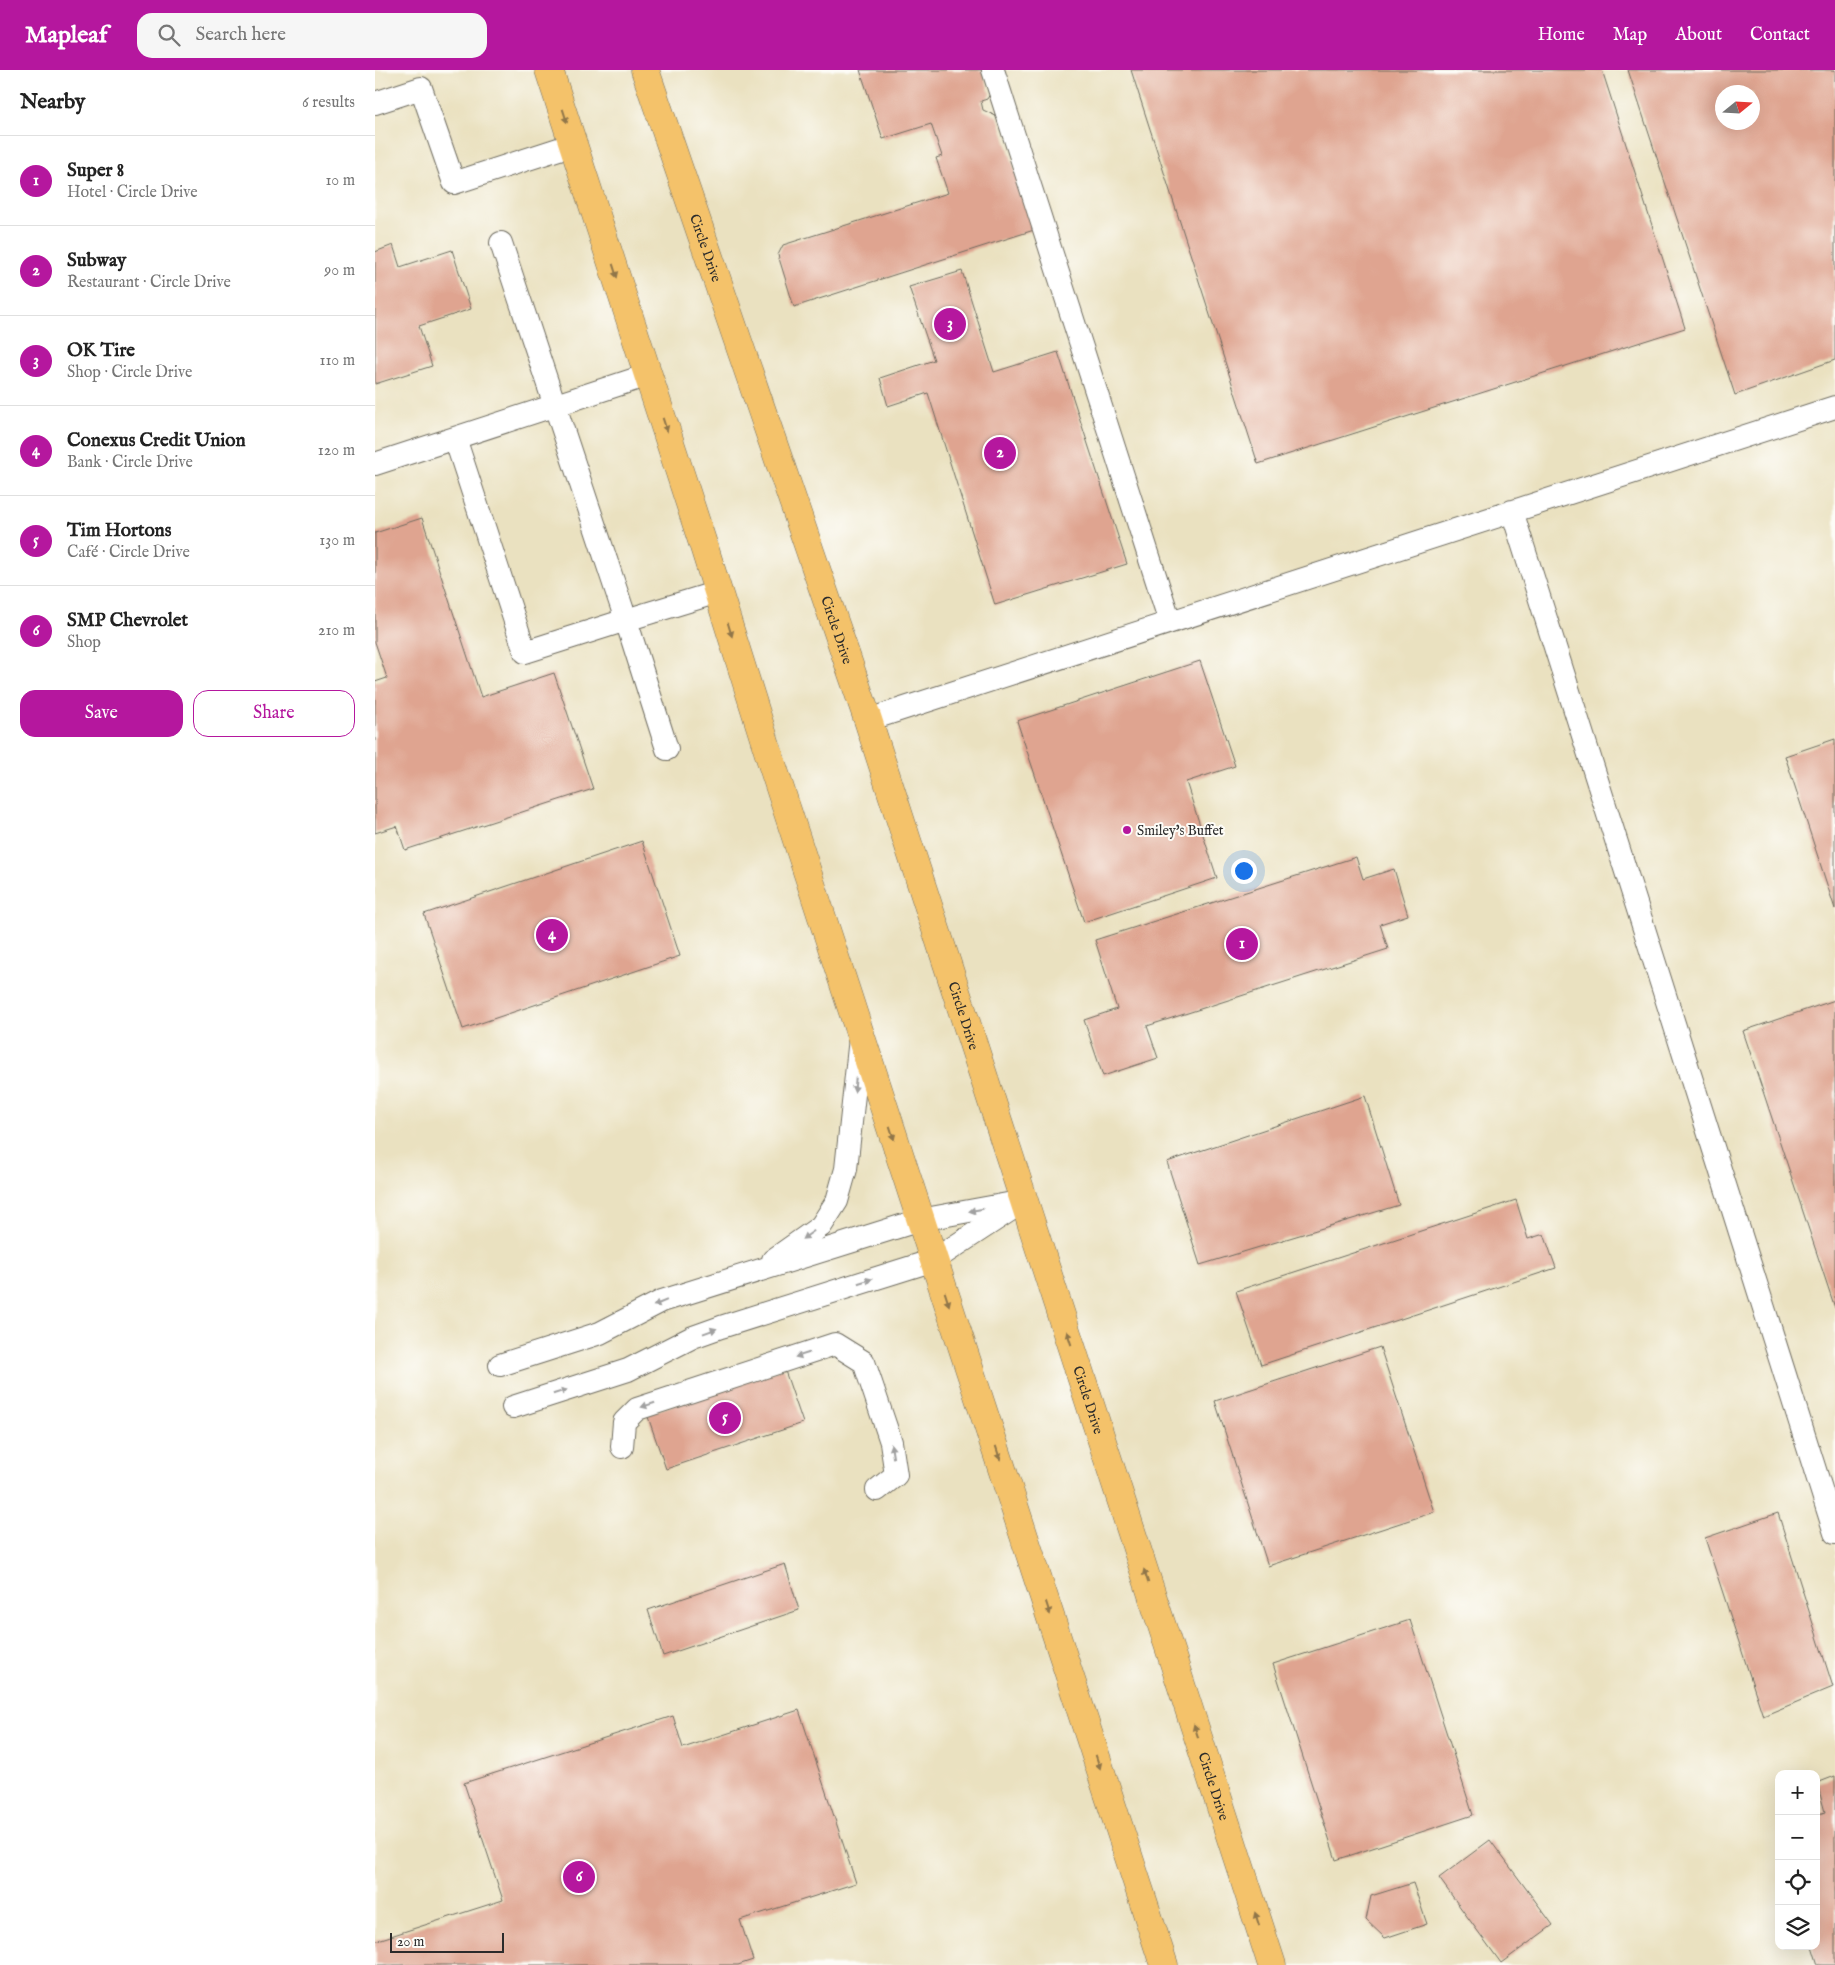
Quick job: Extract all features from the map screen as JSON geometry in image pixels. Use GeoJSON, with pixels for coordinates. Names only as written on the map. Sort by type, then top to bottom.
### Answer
{"type":"FeatureCollection","features":[{"type":"Feature","properties":{"kind":"highway"},"geometry":{"type":"LineString","coordinates":[[549,70],[920,1220],[1019,1515],[1164,1965]]}},
{"type":"Feature","properties":{"kind":"highway","name":"Circle Drive"},"geometry":{"type":"LineString","coordinates":[[645,70],[867,720],[1272,1965]]}},
{"type":"Feature","properties":{"kind":"lane"},"geometry":{"type":"LineString","coordinates":[[993,70],[1170,622]]}},
{"type":"Feature","properties":{"kind":"lane"},"geometry":{"type":"LineString","coordinates":[[375,103],[421,88],[454,183],[574,144]]}},
{"type":"Feature","properties":{"kind":"lane"},"geometry":{"type":"LineString","coordinates":[[501,243],[667,749]]}},
{"type":"Feature","properties":{"kind":"lane"},"geometry":{"type":"LineString","coordinates":[[375,464],[648,375]]}},
{"type":"Feature","properties":{"kind":"lane"},"geometry":{"type":"LineString","coordinates":[[867,720],[1835,407]]}},
{"type":"Feature","properties":{"kind":"lane"},"geometry":{"type":"LineString","coordinates":[[455,438],[525,652],[718,592]]}},
{"type":"Feature","properties":{"kind":"lane"},"geometry":{"type":"LineString","coordinates":[[1512,511],[1835,1533]]}},
{"type":"Feature","properties":{"kind":"lane"},"geometry":{"type":"LineString","coordinates":[[756,1272],[821,1226],[837,1201],[846,1169],[861,1037]]}},
{"type":"Feature","properties":{"kind":"lane"},"geometry":{"type":"LineString","coordinates":[[500,1365],[600,1333],[662,1301],[920,1220],[1024,1201]]}},
{"type":"Feature","properties":{"kind":"lane"},"geometry":{"type":"LineString","coordinates":[[513,1407],[628,1370],[693,1337],[721,1327],[934,1260],[1024,1201]]}},
{"type":"Feature","properties":{"kind":"lane"},"geometry":{"type":"LineString","coordinates":[[622,1447],[624,1422],[637,1409],[835,1344],[864,1362],[891,1442],[896,1475],[877,1490]]}},
{"type":"Feature","properties":{"kind":"building"},"geometry":{"type":"Polygon","coordinates":[[[860,70],[982,70],[990,94],[987,99],[981,101],[983,110],[998,117],[1034,230],[794,307],[778,255],[783,245],[948,193],[936,158],[942,156],[931,124],[883,139],[860,70]]]}},
{"type":"Feature","properties":{"kind":"building"},"geometry":{"type":"Polygon","coordinates":[[[1131,70],[1602,70],[1685,328],[1258,464],[1131,70]]]}},
{"type":"Feature","properties":{"kind":"building"},"geometry":{"type":"Polygon","coordinates":[[[1628,70],[1835,70],[1835,360],[1735,395],[1628,70]]]}},
{"type":"Feature","properties":{"kind":"building"},"geometry":{"type":"Polygon","coordinates":[[[393,245],[400,267],[452,250],[471,309],[419,326],[432,366],[375,384],[375,252],[393,245]]]}},
{"type":"Feature","properties":{"kind":"building"},"geometry":{"type":"Polygon","coordinates":[[[962,271],[994,372],[1058,352],[1127,564],[995,605],[928,393],[888,406],[880,378],[934,360],[909,287],[962,271]]]}},
{"type":"Feature","properties":{"kind":"building"},"geometry":{"type":"Polygon","coordinates":[[[422,518],[481,697],[554,673],[593,789],[405,850],[397,826],[375,833],[375,682],[387,678],[375,642],[375,533],[422,518]]]}},
{"type":"Feature","properties":{"kind":"building","name":"Smiley's Buffet"},"geometry":{"type":"Polygon","coordinates":[[[1200,661],[1235,766],[1186,782],[1217,878],[1084,922],[1017,721],[1200,661]]]}},
{"type":"Feature","properties":{"kind":"building"},"geometry":{"type":"Polygon","coordinates":[[[1835,739],[1835,909],[1785,756],[1835,739]]]}},
{"type":"Feature","properties":{"kind":"building"},"geometry":{"type":"Polygon","coordinates":[[[642,841],[680,956],[463,1029],[424,914],[642,841]]]}},
{"type":"Feature","properties":{"kind":"building"},"geometry":{"type":"Polygon","coordinates":[[[1356,857],[1363,879],[1394,869],[1408,915],[1380,924],[1388,949],[1147,1026],[1158,1058],[1103,1076],[1084,1020],[1117,1009],[1095,940],[1356,857]]]}},
{"type":"Feature","properties":{"kind":"building"},"geometry":{"type":"Polygon","coordinates":[[[1835,1000],[1835,1308],[1743,1031],[1835,1000]]]}},
{"type":"Feature","properties":{"kind":"building"},"geometry":{"type":"Polygon","coordinates":[[[1365,1096],[1399,1205],[1200,1265],[1167,1162],[1365,1096]]]}},
{"type":"Feature","properties":{"kind":"building"},"geometry":{"type":"Polygon","coordinates":[[[1516,1200],[1528,1239],[1544,1234],[1556,1268],[1261,1365],[1236,1291],[1516,1200]]]}},
{"type":"Feature","properties":{"kind":"building"},"geometry":{"type":"Polygon","coordinates":[[[1380,1347],[1434,1512],[1268,1566],[1215,1401],[1380,1347]]]}},
{"type":"Feature","properties":{"kind":"building"},"geometry":{"type":"Polygon","coordinates":[[[784,1368],[803,1423],[666,1469],[647,1414],[784,1368]]]}},
{"type":"Feature","properties":{"kind":"building"},"geometry":{"type":"Polygon","coordinates":[[[1778,1513],[1833,1687],[1763,1716],[1705,1538],[1778,1513]]]}},
{"type":"Feature","properties":{"kind":"building"},"geometry":{"type":"Polygon","coordinates":[[[785,1564],[799,1610],[663,1656],[648,1610],[785,1564]]]}},
{"type":"Feature","properties":{"kind":"building"},"geometry":{"type":"Polygon","coordinates":[[[1410,1620],[1473,1815],[1336,1860],[1273,1664],[1410,1620]]]}},
{"type":"Feature","properties":{"kind":"building"},"geometry":{"type":"Polygon","coordinates":[[[799,1710],[856,1883],[740,1920],[753,1960],[738,1965],[375,1965],[375,1941],[503,1900],[464,1783],[673,1716],[683,1748],[799,1710]]]}},
{"type":"Feature","properties":{"kind":"building"},"geometry":{"type":"Polygon","coordinates":[[[1835,1776],[1835,1965],[1818,1965],[1813,1950],[1820,1950],[1820,1814],[1825,1812],[1820,1794],[1820,1782],[1835,1776]]]}},
{"type":"Feature","properties":{"kind":"building"},"geometry":{"type":"Polygon","coordinates":[[[1490,1840],[1553,1925],[1501,1963],[1439,1878],[1490,1840]]]}},
{"type":"Feature","properties":{"kind":"building"},"geometry":{"type":"Polygon","coordinates":[[[1413,1883],[1427,1924],[1385,1938],[1366,1920],[1371,1896],[1413,1883]]]}},
{"type":"Feature","properties":{"kind":"place","name":"OK Tire"},"geometry":{"type":"Point","coordinates":[950,324]}},
{"type":"Feature","properties":{"kind":"place","name":"Subway"},"geometry":{"type":"Point","coordinates":[1000,453]}},
{"type":"Feature","properties":{"kind":"place","name":"Smiley's Buffet"},"geometry":{"type":"Point","coordinates":[1127,830]}},
{"type":"Feature","properties":{"kind":"place","name":"Conexus Credit Union"},"geometry":{"type":"Point","coordinates":[552,935]}},
{"type":"Feature","properties":{"kind":"place","name":"Super 8"},"geometry":{"type":"Point","coordinates":[1242,944]}},
{"type":"Feature","properties":{"kind":"place","name":"Tim Hortons"},"geometry":{"type":"Point","coordinates":[725,1418]}},
{"type":"Feature","properties":{"kind":"place","name":"SMP Chevrolet"},"geometry":{"type":"Point","coordinates":[579,1877]}}]}
